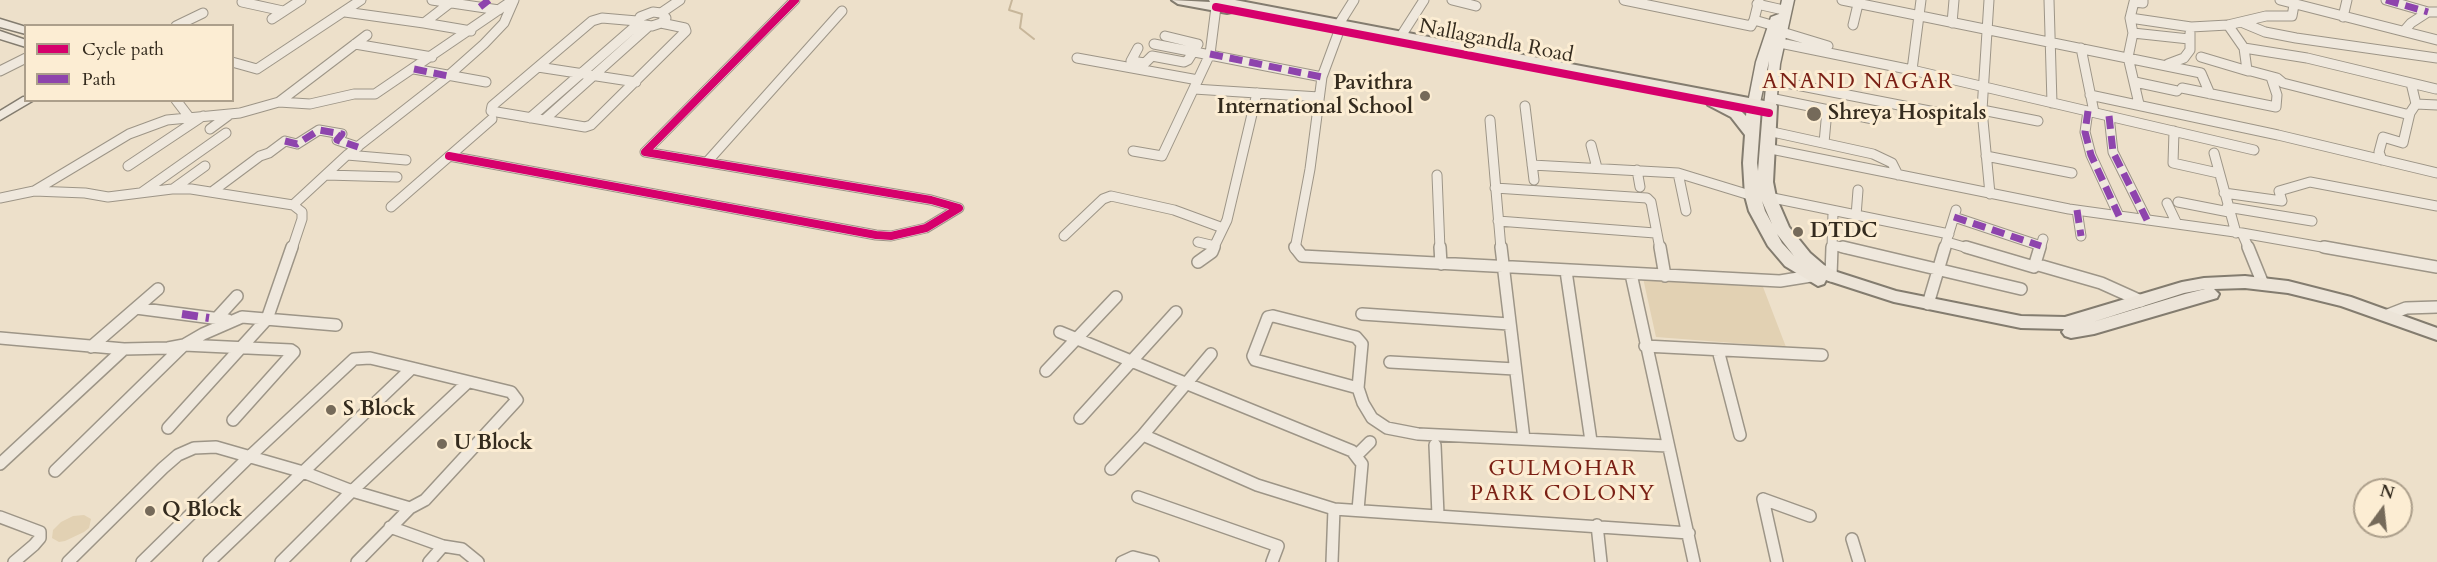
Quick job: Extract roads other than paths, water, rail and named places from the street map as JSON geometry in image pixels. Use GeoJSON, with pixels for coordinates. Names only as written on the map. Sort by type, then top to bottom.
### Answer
{"type":"FeatureCollection","features":[{"type":"Feature","properties":{"kind":"main road","name":"Nallagandla Road"},"geometry":{"type":"LineString","coordinates":[[1178,0],[1216,4],[1339,27],[1713,102],[1770,106]]}},
{"type":"Feature","properties":{"kind":"main road"},"geometry":{"type":"LineString","coordinates":[[1782,3],[1771,80],[1765,182],[1761,197],[1792,244],[1834,282],[1928,312],[2047,332],[2094,328],[2191,298],[2237,292],[2291,297],[2437,334]]}},
{"type":"Feature","properties":{"kind":"main road"},"geometry":{"type":"LineString","coordinates":[[0,23],[24,30]]}},
{"type":"Feature","properties":{"kind":"main road","name":"Nallagandla Road"},"geometry":{"type":"LineString","coordinates":[[1339,27],[1401,36],[1753,106]]}},
{"type":"Feature","properties":{"kind":"main road"},"geometry":{"type":"LineString","coordinates":[[1779,34],[1762,62],[1753,106],[1750,163],[1761,197],[1765,228],[1776,246],[1811,276],[1928,304],[1992,317],[2044,324],[2084,319],[2204,284],[2228,282],[2263,284],[2315,293],[2387,320],[2437,344]]}},
{"type":"Feature","properties":{"kind":"main road"},"geometry":{"type":"LineString","coordinates":[[0,35],[24,43]]}},
{"type":"Feature","properties":{"kind":"main road"},"geometry":{"type":"LineString","coordinates":[[0,107],[24,95]]}},
{"type":"Feature","properties":{"kind":"main road"},"geometry":{"type":"LineString","coordinates":[[0,116],[24,102]]}},
{"type":"Feature","properties":{"kind":"main road"},"geometry":{"type":"LineString","coordinates":[[1713,102],[1736,114],[1752,135]]}},
{"type":"Feature","properties":{"kind":"street"},"geometry":{"type":"LineString","coordinates":[[272,19],[301,0]]}},
{"type":"Feature","properties":{"kind":"street"},"geometry":{"type":"LineString","coordinates":[[234,63],[257,69],[361,0]]}},
{"type":"Feature","properties":{"kind":"street"},"geometry":{"type":"LineString","coordinates":[[432,0],[499,10]]}},
{"type":"Feature","properties":{"kind":"street"},"geometry":{"type":"LineString","coordinates":[[480,7],[489,0]]}},
{"type":"Feature","properties":{"kind":"street"},"geometry":{"type":"LineString","coordinates":[[34,191],[129,134],[167,120],[229,115],[279,102],[310,104],[354,94],[370,96],[380,92],[471,31],[513,0]]}},
{"type":"Feature","properties":{"kind":"street"},"geometry":{"type":"LineString","coordinates":[[293,205],[347,155],[448,76],[504,23],[513,0]]}},
{"type":"Feature","properties":{"kind":"street"},"geometry":{"type":"LineString","coordinates":[[544,120],[644,15],[661,13],[680,0]]}},
{"type":"Feature","properties":{"kind":"street"},"geometry":{"type":"LineString","coordinates":[[449,156],[876,235],[891,236],[926,228],[959,208],[931,200],[645,152],[795,0]]}},
{"type":"Feature","properties":{"kind":"street"},"geometry":{"type":"LineString","coordinates":[[1354,0],[1339,27],[1322,77],[1310,169],[1295,250],[1307,257],[1503,268],[1780,281],[1811,276]]}},
{"type":"Feature","properties":{"kind":"street"},"geometry":{"type":"LineString","coordinates":[[1401,36],[1424,0]]}},
{"type":"Feature","properties":{"kind":"street"},"geometry":{"type":"LineString","coordinates":[[1452,0],[1476,6]]}},
{"type":"Feature","properties":{"kind":"street"},"geometry":{"type":"LineString","coordinates":[[1624,0],[1751,26],[1758,2],[1782,3]]}},
{"type":"Feature","properties":{"kind":"street"},"geometry":{"type":"LineString","coordinates":[[1842,0],[2167,64],[2201,73],[2210,94]]}},
{"type":"Feature","properties":{"kind":"street"},"geometry":{"type":"LineString","coordinates":[[1912,70],[1921,0]]}},
{"type":"Feature","properties":{"kind":"street"},"geometry":{"type":"LineString","coordinates":[[1952,23],[1954,0]]}},
{"type":"Feature","properties":{"kind":"street"},"geometry":{"type":"LineString","coordinates":[[1989,0],[1982,110],[1990,194]]}},
{"type":"Feature","properties":{"kind":"street"},"geometry":{"type":"LineString","coordinates":[[2049,0],[2052,103]]}},
{"type":"Feature","properties":{"kind":"street"},"geometry":{"type":"LineString","coordinates":[[2139,104],[2128,57],[2133,33],[2130,18],[2134,2],[2143,3],[2143,0]]}},
{"type":"Feature","properties":{"kind":"street"},"geometry":{"type":"LineString","coordinates":[[2282,0],[2294,5],[2437,40]]}},
{"type":"Feature","properties":{"kind":"street"},"geometry":{"type":"LineString","coordinates":[[2343,17],[2348,0]]}},
{"type":"Feature","properties":{"kind":"street"},"geometry":{"type":"LineString","coordinates":[[2386,0],[2429,11]]}},
{"type":"Feature","properties":{"kind":"street"},"geometry":{"type":"LineString","coordinates":[[2426,0],[2429,11]]}},
{"type":"Feature","properties":{"kind":"street"},"geometry":{"type":"LineString","coordinates":[[242,2],[283,11]]}},
{"type":"Feature","properties":{"kind":"street"},"geometry":{"type":"LineString","coordinates":[[1853,25],[1858,2]]}},
{"type":"Feature","properties":{"kind":"street"},"geometry":{"type":"LineString","coordinates":[[424,23],[450,3]]}},
{"type":"Feature","properties":{"kind":"street"},"geometry":{"type":"LineString","coordinates":[[1133,151],[1161,156],[1210,54],[1216,4]]}},
{"type":"Feature","properties":{"kind":"street"},"geometry":{"type":"LineString","coordinates":[[2130,18],[2191,27],[2228,25],[2266,16],[2292,16],[2294,5]]}},
{"type":"Feature","properties":{"kind":"street"},"geometry":{"type":"LineString","coordinates":[[707,162],[842,11]]}},
{"type":"Feature","properties":{"kind":"street"},"geometry":{"type":"LineString","coordinates":[[2404,31],[2411,23],[2429,11]]}},
{"type":"Feature","properties":{"kind":"street"},"geometry":{"type":"LineString","coordinates":[[345,12],[471,31]]}},
{"type":"Feature","properties":{"kind":"street"},"geometry":{"type":"LineString","coordinates":[[178,24],[202,13]]}},
{"type":"Feature","properties":{"kind":"street"},"geometry":{"type":"LineString","coordinates":[[530,118],[648,27],[661,23],[666,18],[661,13]]}},
{"type":"Feature","properties":{"kind":"street"},"geometry":{"type":"LineString","coordinates":[[648,27],[638,22],[597,19],[492,106],[491,111],[585,127],[591,125],[686,31],[685,28],[661,23]]}},
{"type":"Feature","properties":{"kind":"street"},"geometry":{"type":"LineString","coordinates":[[1754,20],[1779,34],[1877,63],[2254,150]]}},
{"type":"Feature","properties":{"kind":"street"},"geometry":{"type":"LineString","coordinates":[[2241,22],[2265,32],[2296,38],[2437,58]]}},
{"type":"Feature","properties":{"kind":"street"},"geometry":{"type":"LineString","coordinates":[[2228,25],[2244,48],[2248,71]]}},
{"type":"Feature","properties":{"kind":"street"},"geometry":{"type":"LineString","coordinates":[[2167,64],[2184,58],[2190,50],[2191,27]]}},
{"type":"Feature","properties":{"kind":"street"},"geometry":{"type":"LineString","coordinates":[[2133,33],[2189,39]]}},
{"type":"Feature","properties":{"kind":"street"},"geometry":{"type":"LineString","coordinates":[[279,102],[367,35]]}},
{"type":"Feature","properties":{"kind":"street"},"geometry":{"type":"LineString","coordinates":[[1138,48],[1130,60],[1142,63],[1151,56],[1185,62],[1197,43],[1165,36]]}},
{"type":"Feature","properties":{"kind":"street"},"geometry":{"type":"LineString","coordinates":[[355,44],[432,57]]}},
{"type":"Feature","properties":{"kind":"street"},"geometry":{"type":"LineString","coordinates":[[1154,44],[1322,77]]}},
{"type":"Feature","properties":{"kind":"street"},"geometry":{"type":"LineString","coordinates":[[2081,48],[2091,112],[2085,132],[2091,155],[2119,216]]}},
{"type":"Feature","properties":{"kind":"street"},"geometry":{"type":"LineString","coordinates":[[2244,48],[2307,58],[2436,89]]}},
{"type":"Feature","properties":{"kind":"street"},"geometry":{"type":"LineString","coordinates":[[2201,57],[2330,96],[2410,113]]}},
{"type":"Feature","properties":{"kind":"street"},"geometry":{"type":"LineString","coordinates":[[1077,58],[1196,84],[1257,93],[1318,97]]}},
{"type":"Feature","properties":{"kind":"street"},"geometry":{"type":"LineString","coordinates":[[0,71],[24,59]]}},
{"type":"Feature","properties":{"kind":"street"},"geometry":{"type":"LineString","coordinates":[[541,65],[639,80]]}},
{"type":"Feature","properties":{"kind":"street"},"geometry":{"type":"LineString","coordinates":[[414,69],[486,82]]}},
{"type":"Feature","properties":{"kind":"street"},"geometry":{"type":"LineString","coordinates":[[2135,82],[2276,107],[2277,95],[2271,77]]}},
{"type":"Feature","properties":{"kind":"street"},"geometry":{"type":"LineString","coordinates":[[1771,80],[1940,113]]}},
{"type":"Feature","properties":{"kind":"street"},"geometry":{"type":"LineString","coordinates":[[2382,160],[2379,152],[2383,137],[2403,142],[2410,113],[2416,104],[2411,83]]}},
{"type":"Feature","properties":{"kind":"street"},"geometry":{"type":"LineString","coordinates":[[1198,262],[1212,252],[1224,228],[1257,93]]}},
{"type":"Feature","properties":{"kind":"street"},"geometry":{"type":"LineString","coordinates":[[2090,95],[2139,104],[2437,173]]}},
{"type":"Feature","properties":{"kind":"street"},"geometry":{"type":"LineString","coordinates":[[178,102],[189,117]]}},
{"type":"Feature","properties":{"kind":"street"},"geometry":{"type":"LineString","coordinates":[[2416,104],[2437,105]]}},
{"type":"Feature","properties":{"kind":"street"},"geometry":{"type":"LineString","coordinates":[[1525,106],[1534,180]]}},
{"type":"Feature","properties":{"kind":"street"},"geometry":{"type":"LineString","coordinates":[[1770,106],[1827,110],[1873,120]]}},
{"type":"Feature","properties":{"kind":"street"},"geometry":{"type":"LineString","coordinates":[[1824,143],[1827,110]]}},
{"type":"Feature","properties":{"kind":"street"},"geometry":{"type":"LineString","coordinates":[[1982,110],[2038,121]]}},
{"type":"Feature","properties":{"kind":"street"},"geometry":{"type":"LineString","coordinates":[[210,129],[229,115]]}},
{"type":"Feature","properties":{"kind":"street"},"geometry":{"type":"LineString","coordinates":[[128,166],[204,116]]}},
{"type":"Feature","properties":{"kind":"street"},"geometry":{"type":"LineString","coordinates":[[2109,116],[2113,152],[2147,220]]}},
{"type":"Feature","properties":{"kind":"street"},"geometry":{"type":"LineString","coordinates":[[390,207],[492,119]]}},
{"type":"Feature","properties":{"kind":"street"},"geometry":{"type":"LineString","coordinates":[[1490,120],[1503,268],[1524,439]]}},
{"type":"Feature","properties":{"kind":"street"},"geometry":{"type":"LineString","coordinates":[[213,191],[260,156],[269,153],[285,141],[297,144],[319,130],[342,134],[337,140],[358,147]]}},
{"type":"Feature","properties":{"kind":"street"},"geometry":{"type":"LineString","coordinates":[[1768,131],[1884,159],[1892,163],[1898,175]]}},
{"type":"Feature","properties":{"kind":"street"},"geometry":{"type":"LineString","coordinates":[[2174,131],[2173,163],[2218,173]]}},
{"type":"Feature","properties":{"kind":"street"},"geometry":{"type":"LineString","coordinates":[[138,195],[226,133]]}},
{"type":"Feature","properties":{"kind":"street"},"geometry":{"type":"LineString","coordinates":[[1591,145],[1597,168]]}},
{"type":"Feature","properties":{"kind":"street"},"geometry":{"type":"LineString","coordinates":[[1766,148],[2077,210],[2239,233],[2437,267]]}},
{"type":"Feature","properties":{"kind":"street"},"geometry":{"type":"LineString","coordinates":[[2214,153],[2228,209],[2263,284]]}},
{"type":"Feature","properties":{"kind":"street"},"geometry":{"type":"LineString","coordinates":[[347,155],[406,160]]}},
{"type":"Feature","properties":{"kind":"street"},"geometry":{"type":"LineString","coordinates":[[1986,156],[2072,172]]}},
{"type":"Feature","properties":{"kind":"street"},"geometry":{"type":"LineString","coordinates":[[1532,165],[1678,173],[1761,197],[1948,238],[2034,267],[2042,242],[1955,213],[1948,238],[1928,304]]}},
{"type":"Feature","properties":{"kind":"street"},"geometry":{"type":"LineString","coordinates":[[172,189],[205,166]]}},
{"type":"Feature","properties":{"kind":"street"},"geometry":{"type":"LineString","coordinates":[[1637,170],[1640,187]]}},
{"type":"Feature","properties":{"kind":"street"},"geometry":{"type":"LineString","coordinates":[[1678,173],[1686,211]]}},
{"type":"Feature","properties":{"kind":"street"},"geometry":{"type":"LineString","coordinates":[[326,175],[397,177]]}},
{"type":"Feature","properties":{"kind":"street"},"geometry":{"type":"LineString","coordinates":[[1437,175],[1441,264]]}},
{"type":"Feature","properties":{"kind":"street"},"geometry":{"type":"LineString","coordinates":[[2224,193],[2282,201],[2279,191],[2310,182],[2437,206]]}},
{"type":"Feature","properties":{"kind":"street"},"geometry":{"type":"LineString","coordinates":[[1495,188],[1647,198],[1651,202],[1655,233],[1665,276]]}},
{"type":"Feature","properties":{"kind":"street"},"geometry":{"type":"LineString","coordinates":[[0,198],[34,191],[85,193],[108,197],[172,189],[213,191],[293,205],[302,212],[302,219],[267,319],[168,429]]}},
{"type":"Feature","properties":{"kind":"street"},"geometry":{"type":"LineString","coordinates":[[1856,216],[1858,190]]}},
{"type":"Feature","properties":{"kind":"street"},"geometry":{"type":"LineString","coordinates":[[1064,236],[1108,196],[1174,210],[1224,228]]}},
{"type":"Feature","properties":{"kind":"street"},"geometry":{"type":"LineString","coordinates":[[2178,202],[2312,221]]}},
{"type":"Feature","properties":{"kind":"street"},"geometry":{"type":"LineString","coordinates":[[2167,203],[2178,224]]}},
{"type":"Feature","properties":{"kind":"street"},"geometry":{"type":"LineString","coordinates":[[2077,210],[2080,236]]}},
{"type":"Feature","properties":{"kind":"street"},"geometry":{"type":"LineString","coordinates":[[1833,212],[1834,282]]}},
{"type":"Feature","properties":{"kind":"street"},"geometry":{"type":"LineString","coordinates":[[1498,221],[1655,233]]}},
{"type":"Feature","properties":{"kind":"street"},"geometry":{"type":"LineString","coordinates":[[1198,242],[1215,246]]}},
{"type":"Feature","properties":{"kind":"street"},"geometry":{"type":"LineString","coordinates":[[1832,245],[1939,268],[2020,289]]}},
{"type":"Feature","properties":{"kind":"street"},"geometry":{"type":"LineString","coordinates":[[2035,264],[2101,283],[2141,301]]}},
{"type":"Feature","properties":{"kind":"street"},"geometry":{"type":"LineString","coordinates":[[1566,271],[1591,441]]}},
{"type":"Feature","properties":{"kind":"street"},"geometry":{"type":"LineString","coordinates":[[1632,274],[1645,346],[1694,562]]}},
{"type":"Feature","properties":{"kind":"street"},"geometry":{"type":"LineString","coordinates":[[91,347],[158,289]]}},
{"type":"Feature","properties":{"kind":"street"},"geometry":{"type":"LineString","coordinates":[[216,319],[237,296]]}},
{"type":"Feature","properties":{"kind":"street"},"geometry":{"type":"LineString","coordinates":[[1046,371],[1116,297]]}},
{"type":"Feature","properties":{"kind":"street"},"geometry":{"type":"LineString","coordinates":[[2387,320],[2406,308],[2437,307]]}},
{"type":"Feature","properties":{"kind":"street"},"geometry":{"type":"LineString","coordinates":[[136,308],[233,320]]}},
{"type":"Feature","properties":{"kind":"street"},"geometry":{"type":"LineString","coordinates":[[1080,418],[1176,312]]}},
{"type":"Feature","properties":{"kind":"street"},"geometry":{"type":"LineString","coordinates":[[1362,314],[1509,324]]}},
{"type":"Feature","properties":{"kind":"street"},"geometry":{"type":"LineString","coordinates":[[1358,388],[1255,360],[1252,356],[1268,317],[1273,316],[1356,337],[1362,344],[1358,388],[1363,403],[1372,418],[1387,428],[1418,434],[1668,446]]}},
{"type":"Feature","properties":{"kind":"street"},"geometry":{"type":"LineString","coordinates":[[55,471],[184,345],[242,317],[336,325]]}},
{"type":"Feature","properties":{"kind":"street"},"geometry":{"type":"LineString","coordinates":[[1060,332],[1186,385],[1347,448],[1357,455],[1362,464],[1358,510]]}},
{"type":"Feature","properties":{"kind":"street"},"geometry":{"type":"LineString","coordinates":[[0,338],[124,349],[168,348],[184,345],[291,350],[294,352],[234,420]]}},
{"type":"Feature","properties":{"kind":"street"},"geometry":{"type":"LineString","coordinates":[[1645,346],[1822,355]]}},
{"type":"Feature","properties":{"kind":"street"},"geometry":{"type":"LineString","coordinates":[[0,464],[124,349]]}},
{"type":"Feature","properties":{"kind":"street"},"geometry":{"type":"LineString","coordinates":[[1718,350],[1740,435]]}},
{"type":"Feature","properties":{"kind":"street"},"geometry":{"type":"LineString","coordinates":[[1111,469],[1143,435],[1211,354]]}},
{"type":"Feature","properties":{"kind":"street"},"geometry":{"type":"LineString","coordinates":[[142,562],[248,458],[354,359],[370,358],[511,392],[517,400],[510,410],[425,500],[410,508],[357,562]]}},
{"type":"Feature","properties":{"kind":"street"},"geometry":{"type":"LineString","coordinates":[[1390,362],[1515,369]]}},
{"type":"Feature","properties":{"kind":"street"},"geometry":{"type":"LineString","coordinates":[[209,562],[412,368]]}},
{"type":"Feature","properties":{"kind":"street"},"geometry":{"type":"LineString","coordinates":[[281,562],[352,491],[468,382]]}},
{"type":"Feature","properties":{"kind":"street"},"geometry":{"type":"LineString","coordinates":[[1143,435],[1257,484],[1294,498],[1334,509],[1689,533]]}},
{"type":"Feature","properties":{"kind":"street"},"geometry":{"type":"LineString","coordinates":[[1357,455],[1370,442]]}},
{"type":"Feature","properties":{"kind":"street"},"geometry":{"type":"LineString","coordinates":[[1435,445],[1438,515]]}},
{"type":"Feature","properties":{"kind":"street"},"geometry":{"type":"LineString","coordinates":[[68,562],[178,454],[194,448],[216,447],[303,472],[352,491],[410,508]]}},
{"type":"Feature","properties":{"kind":"street"},"geometry":{"type":"LineString","coordinates":[[1138,497],[1278,546],[1272,562]]}},
{"type":"Feature","properties":{"kind":"street"},"geometry":{"type":"LineString","coordinates":[[1777,562],[1762,499],[1810,516]]}},
{"type":"Feature","properties":{"kind":"street"},"geometry":{"type":"LineString","coordinates":[[1332,562],[1334,509]]}},
{"type":"Feature","properties":{"kind":"street"},"geometry":{"type":"LineString","coordinates":[[0,518],[40,532],[40,538],[34,545],[14,562]]}},
{"type":"Feature","properties":{"kind":"street"},"geometry":{"type":"LineString","coordinates":[[1597,525],[1601,562]]}},
{"type":"Feature","properties":{"kind":"street"},"geometry":{"type":"LineString","coordinates":[[390,527],[443,546],[462,549],[478,562]]}},
{"type":"Feature","properties":{"kind":"street"},"geometry":{"type":"LineString","coordinates":[[1852,539],[1859,562]]}},
{"type":"Feature","properties":{"kind":"street"},"geometry":{"type":"LineString","coordinates":[[429,562],[443,546]]}},
{"type":"Feature","properties":{"kind":"street"},"geometry":{"type":"LineString","coordinates":[[1122,562],[1133,557],[1153,562]]}},
{"type":"Feature","properties":{"kind":"waterway"},"geometry":{"type":"LineString","coordinates":[[1012,0],[1009,10],[1022,14],[1020,28],[1034,39]]}},
{"type":"Feature","properties":{"kind":"place","name":"Pavithra International School"},"geometry":{"type":"Point","coordinates":[1425,96]}},
{"type":"Feature","properties":{"kind":"place","name":"Shreya Hospitals"},"geometry":{"type":"Point","coordinates":[1814,114]}},
{"type":"Feature","properties":{"kind":"place","name":"DTDC"},"geometry":{"type":"Point","coordinates":[1798,232]}},
{"type":"Feature","properties":{"kind":"place","name":"S Block"},"geometry":{"type":"Point","coordinates":[331,410]}},
{"type":"Feature","properties":{"kind":"place","name":"U Block"},"geometry":{"type":"Point","coordinates":[442,444]}},
{"type":"Feature","properties":{"kind":"place","name":"Q Block"},"geometry":{"type":"Point","coordinates":[150,511]}},
{"type":"Feature","properties":{"kind":"district","name":"ANAND NAGAR"},"geometry":{"type":"Point","coordinates":[1858,83]}},
{"type":"Feature","properties":{"kind":"district","name":"GULMOHAR PARK COLONY"},"geometry":{"type":"Point","coordinates":[1563,482]}}]}
